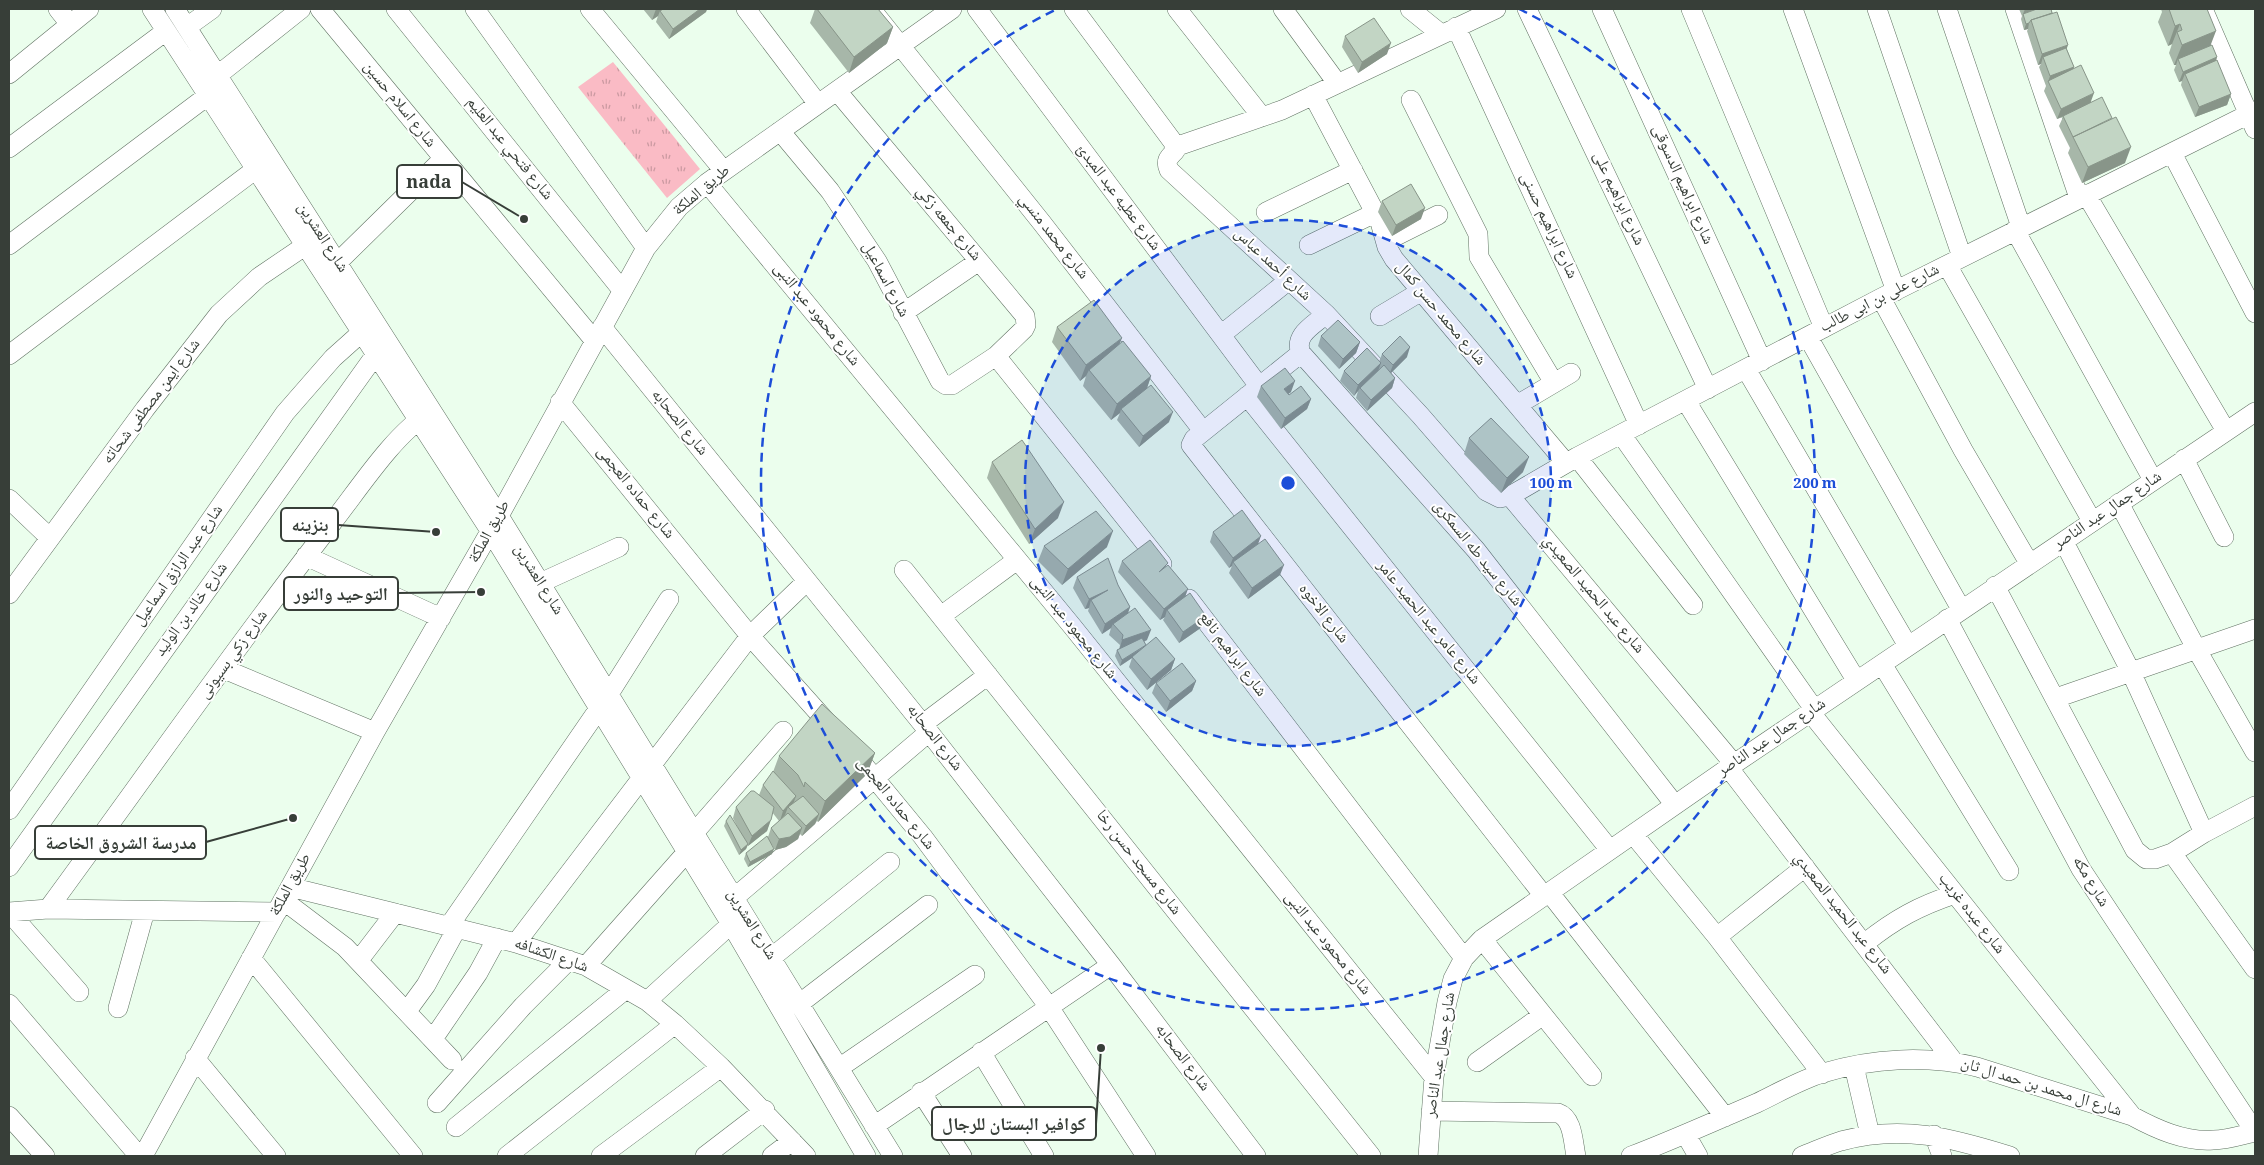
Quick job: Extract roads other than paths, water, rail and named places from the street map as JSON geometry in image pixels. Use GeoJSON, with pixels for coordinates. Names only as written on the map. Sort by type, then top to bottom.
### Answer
{"type":"FeatureCollection","features":[{"type":"Feature","properties":{"kind":"street"},"geometry":{"type":"LineString","coordinates":[[58,9],[70,24]]}},
{"type":"Feature","properties":{"kind":"street"},"geometry":{"type":"LineString","coordinates":[[9,74],[89,9]]}},
{"type":"Feature","properties":{"kind":"street","name":"شارع العشرين"},"geometry":{"type":"LineString","coordinates":[[152,9],[256,169],[312,240],[338,262],[425,416],[495,524],[646,770],[687,852],[866,1156]]}},
{"type":"Feature","properties":{"kind":"street","name":"شارع العشرين"},"geometry":{"type":"LineString","coordinates":[[176,9],[221,80],[362,332],[376,354],[425,416]]}},
{"type":"Feature","properties":{"kind":"street"},"geometry":{"type":"LineString","coordinates":[[187,27],[212,9]]}},
{"type":"Feature","properties":{"kind":"street"},"geometry":{"type":"LineString","coordinates":[[9,245],[208,95],[221,80],[301,9]]}},
{"type":"Feature","properties":{"kind":"street","name":"شارع اسلام حسين"},"geometry":{"type":"LineString","coordinates":[[320,9],[443,159],[598,333]]}},
{"type":"Feature","properties":{"kind":"street","name":"شارع فتحي عبد العليم"},"geometry":{"type":"LineString","coordinates":[[396,9],[622,290]]}},
{"type":"Feature","properties":{"kind":"street"},"geometry":{"type":"LineString","coordinates":[[475,9],[646,248]]}},
{"type":"Feature","properties":{"kind":"street"},"geometry":{"type":"LineString","coordinates":[[590,9],[724,171]]}},
{"type":"Feature","properties":{"kind":"street"},"geometry":{"type":"LineString","coordinates":[[746,9],[818,104]]}},
{"type":"Feature","properties":{"kind":"street","name":"شارع محمد منسي"},"geometry":{"type":"LineString","coordinates":[[871,9],[1042,223],[1203,432]]}},
{"type":"Feature","properties":{"kind":"street","name":"طريق الملكة"},"geometry":{"type":"LineString","coordinates":[[145,1155],[195,1058],[375,732],[495,524],[560,402],[646,248],[679,207],[707,183],[952,9]]}},
{"type":"Feature","properties":{"kind":"street","name":"شارع عطيه عبد المبدئ"},"geometry":{"type":"LineString","coordinates":[[977,9],[1221,335],[1253,391]]}},
{"type":"Feature","properties":{"kind":"street"},"geometry":{"type":"LineString","coordinates":[[1074,9],[1170,137],[1175,147],[1262,118],[1496,9]]}},
{"type":"Feature","properties":{"kind":"street"},"geometry":{"type":"LineString","coordinates":[[1176,9],[1262,118]]}},
{"type":"Feature","properties":{"kind":"street"},"geometry":{"type":"LineString","coordinates":[[1283,9],[1337,83]]}},
{"type":"Feature","properties":{"kind":"street"},"geometry":{"type":"LineString","coordinates":[[1410,9],[1448,30]]}},
{"type":"Feature","properties":{"kind":"street","name":"شارع ابراهيم على"},"geometry":{"type":"LineString","coordinates":[[1527,9],[1708,389]]}},
{"type":"Feature","properties":{"kind":"street","name":"شارع ابراهيم الدسوقى"},"geometry":{"type":"LineString","coordinates":[[1602,9],[1754,365],[1908,646]]}},
{"type":"Feature","properties":{"kind":"street","name":"شارع مكه"},"geometry":{"type":"LineString","coordinates":[[1691,9],[1816,333],[2080,869],[2255,1132]]}},
{"type":"Feature","properties":{"kind":"street"},"geometry":{"type":"LineString","coordinates":[[1793,9],[1889,295],[1963,450],[2030,563]]}},
{"type":"Feature","properties":{"kind":"street"},"geometry":{"type":"LineString","coordinates":[[1877,9],[1955,261],[2092,521]]}},
{"type":"Feature","properties":{"kind":"street"},"geometry":{"type":"LineString","coordinates":[[1947,9],[2018,229],[2153,480]]}},
{"type":"Feature","properties":{"kind":"street"},"geometry":{"type":"LineString","coordinates":[[2014,9],[2082,196],[2226,431]]}},
{"type":"Feature","properties":{"kind":"street"},"geometry":{"type":"LineString","coordinates":[[2203,9],[2253,118]]}},
{"type":"Feature","properties":{"kind":"street","name":"شارع ابراهيم حسنى"},"geometry":{"type":"LineString","coordinates":[[1448,30],[1640,425]]}},
{"type":"Feature","properties":{"kind":"street"},"geometry":{"type":"LineString","coordinates":[[9,148],[166,31]]}},
{"type":"Feature","properties":{"kind":"street","name":"شارع جمعه زكي"},"geometry":{"type":"LineString","coordinates":[[837,91],[1026,320],[1024,329],[996,356]]}},
{"type":"Feature","properties":{"kind":"street","name":"شارع محمد حسن كمال"},"geometry":{"type":"LineString","coordinates":[[1313,95],[1375,213],[1390,252],[1420,292],[1517,405],[1571,460],[1693,605]]}},
{"type":"Feature","properties":{"kind":"street"},"geometry":{"type":"LineString","coordinates":[[1411,100],[1478,234],[1480,257],[1554,383]]}},
{"type":"Feature","properties":{"kind":"street","name":"شارع على بن ابى طالب"},"geometry":{"type":"LineString","coordinates":[[1510,496],[1571,460],[2082,196],[2172,153],[2253,118]]}},
{"type":"Feature","properties":{"kind":"street","name":"شارع اسماعيل"},"geometry":{"type":"LineString","coordinates":[[780,131],[830,191],[877,260],[903,314],[940,381],[946,385],[952,385],[996,356]]}},
{"type":"Feature","properties":{"kind":"street","name":"شارع أحمد عباس"},"geometry":{"type":"LineString","coordinates":[[1175,147],[1166,165],[1169,170],[1326,314],[1420,414],[1486,491],[1500,498],[1510,496]]}},
{"type":"Feature","properties":{"kind":"street"},"geometry":{"type":"LineString","coordinates":[[2172,153],[2255,313]]}},
{"type":"Feature","properties":{"kind":"street"},"geometry":{"type":"LineString","coordinates":[[338,262],[443,159]]}},
{"type":"Feature","properties":{"kind":"street"},"geometry":{"type":"LineString","coordinates":[[9,355],[256,169]]}},
{"type":"Feature","properties":{"kind":"street"},"geometry":{"type":"LineString","coordinates":[[1266,212],[1353,170]]}},
{"type":"Feature","properties":{"kind":"street","name":"شارع محمود عبد النبى"},"geometry":{"type":"LineString","coordinates":[[707,183],[1017,560],[1434,1077]]}},
{"type":"Feature","properties":{"kind":"street"},"geometry":{"type":"LineString","coordinates":[[1309,245],[1375,213]]}},
{"type":"Feature","properties":{"kind":"street"},"geometry":{"type":"LineString","coordinates":[[1386,241],[1438,215]]}},
{"type":"Feature","properties":{"kind":"street","name":"شارع ايمن مصطفى شحاته"},"geometry":{"type":"LineString","coordinates":[[9,594],[156,394],[220,314],[259,277],[312,240]]}},
{"type":"Feature","properties":{"kind":"street"},"geometry":{"type":"LineString","coordinates":[[903,314],[979,261]]}},
{"type":"Feature","properties":{"kind":"street"},"geometry":{"type":"LineString","coordinates":[[1221,335],[1288,280]]}},
{"type":"Feature","properties":{"kind":"street"},"geometry":{"type":"LineString","coordinates":[[1380,316],[1420,292]]}},
{"type":"Feature","properties":{"kind":"street"},"geometry":{"type":"LineString","coordinates":[[1300,353],[1298,347],[1300,337],[1326,314]]}},
{"type":"Feature","properties":{"kind":"street","name":"شارع عبد الرازق اسماعيل"},"geometry":{"type":"LineString","coordinates":[[9,810],[285,413],[333,358],[362,332]]}},
{"type":"Feature","properties":{"kind":"street","name":"شارع الصحابه"},"geometry":{"type":"LineString","coordinates":[[598,333],[807,581],[926,728],[1112,965],[1256,1156]]}},
{"type":"Feature","properties":{"kind":"street","name":"شارع الاخوه"},"geometry":{"type":"LineString","coordinates":[[1300,353],[1203,432],[1192,442],[1193,448],[1547,894]]}},
{"type":"Feature","properties":{"kind":"street","name":"شارع سيد طه السمكرى"},"geometry":{"type":"LineString","coordinates":[[1300,353],[1476,550],[1675,805]]}},
{"type":"Feature","properties":{"kind":"street","name":"شارع خالد بن الوليد"},"geometry":{"type":"LineString","coordinates":[[9,866],[376,354]]}},
{"type":"Feature","properties":{"kind":"street","name":"شارع ابراهيم نافع"},"geometry":{"type":"LineString","coordinates":[[996,356],[1174,580],[1464,958]]}},
{"type":"Feature","properties":{"kind":"street"},"geometry":{"type":"LineString","coordinates":[[1517,405],[1571,373]]}},
{"type":"Feature","properties":{"kind":"street","name":"شارع عامر عبد الحميد عامر"},"geometry":{"type":"LineString","coordinates":[[1253,391],[1610,850]]}},
{"type":"Feature","properties":{"kind":"street"},"geometry":{"type":"LineString","coordinates":[[1686,400],[1856,680]]}},
{"type":"Feature","properties":{"kind":"street","name":"شارع حماده العجمى"},"geometry":{"type":"LineString","coordinates":[[560,402],[750,636],[875,777],[923,837],[1049,1007],[1146,1156]]}},
{"type":"Feature","properties":{"kind":"street","name":"شارع زكي بسيونى"},"geometry":{"type":"LineString","coordinates":[[48,910],[306,556],[397,440],[425,416]]}},
{"type":"Feature","properties":{"kind":"street","name":"شارع جمال عبد الناصر"},"geometry":{"type":"LineString","coordinates":[[1428,1156],[1434,1077],[1447,1002],[1453,978],[1464,958],[1482,939],[1856,680],[2064,542],[2226,431],[2253,419]]}},
{"type":"Feature","properties":{"kind":"street","name":"شارع عبده غريب"},"geometry":{"type":"LineString","coordinates":[[1621,434],[1812,711],[2132,1116]]}},
{"type":"Feature","properties":{"kind":"street"},"geometry":{"type":"LineString","coordinates":[[2184,459],[2224,538]]}},
{"type":"Feature","properties":{"kind":"street","name":"شارع عبد الحميد الصعيدي"},"geometry":{"type":"LineString","coordinates":[[1510,496],[1731,766],[1805,867],[1865,943],[1954,1062]]}},
{"type":"Feature","properties":{"kind":"street"},"geometry":{"type":"LineString","coordinates":[[9,499],[50,538]]}},
{"type":"Feature","properties":{"kind":"street"},"geometry":{"type":"LineString","coordinates":[[2119,503],[2197,650],[2255,752]]}},
{"type":"Feature","properties":{"kind":"street","name":"شارع العشرين"},"geometry":{"type":"LineString","coordinates":[[495,524],[540,583],[604,701]]}},
{"type":"Feature","properties":{"kind":"street"},"geometry":{"type":"LineString","coordinates":[[2064,542],[2131,672],[2204,833]]}},
{"type":"Feature","properties":{"kind":"street"},"geometry":{"type":"LineString","coordinates":[[540,583],[618,547]]}},
{"type":"Feature","properties":{"kind":"street"},"geometry":{"type":"LineString","coordinates":[[306,556],[441,618]]}},
{"type":"Feature","properties":{"kind":"street"},"geometry":{"type":"LineString","coordinates":[[941,616],[1017,560]]}},
{"type":"Feature","properties":{"kind":"street","name":"شارع مسجد حسن رخا"},"geometry":{"type":"LineString","coordinates":[[904,570],[1371,1156]]}},
{"type":"Feature","properties":{"kind":"street"},"geometry":{"type":"LineString","coordinates":[[516,943],[750,636],[807,581]]}},
{"type":"Feature","properties":{"kind":"street"},"geometry":{"type":"LineString","coordinates":[[1996,586],[2135,850],[2146,859],[2155,859],[2172,853],[2204,833],[2255,806]]}},
{"type":"Feature","properties":{"kind":"street"},"geometry":{"type":"LineString","coordinates":[[407,1011],[426,985],[453,927],[604,701],[669,599]]}},
{"type":"Feature","properties":{"kind":"street"},"geometry":{"type":"LineString","coordinates":[[2056,698],[2255,629]]}},
{"type":"Feature","properties":{"kind":"street"},"geometry":{"type":"LineString","coordinates":[[1882,664],[2009,871]]}},
{"type":"Feature","properties":{"kind":"street"},"geometry":{"type":"LineString","coordinates":[[224,669],[375,732]]}},
{"type":"Feature","properties":{"kind":"street"},"geometry":{"type":"LineString","coordinates":[[734,898],[875,777],[926,728],[988,675]]}},
{"type":"Feature","properties":{"kind":"street"},"geometry":{"type":"LineString","coordinates":[[694,833],[783,731]]}},
{"type":"Feature","properties":{"kind":"street","name":"شارع العشرين"},"geometry":{"type":"LineString","coordinates":[[646,770],[694,833],[893,1156]]}},
{"type":"Feature","properties":{"kind":"street"},"geometry":{"type":"LineString","coordinates":[[1633,834],[1718,937],[1822,1074]]}},
{"type":"Feature","properties":{"kind":"street"},"geometry":{"type":"LineString","coordinates":[[438,1103],[498,1034],[577,963],[687,852]]}},
{"type":"Feature","properties":{"kind":"street"},"geometry":{"type":"LineString","coordinates":[[2172,853],[2255,969]]}},
{"type":"Feature","properties":{"kind":"street"},"geometry":{"type":"LineString","coordinates":[[771,958],[890,862]]}},
{"type":"Feature","properties":{"kind":"street"},"geometry":{"type":"LineString","coordinates":[[1718,937],[1805,867]]}},
{"type":"Feature","properties":{"kind":"street"},"geometry":{"type":"LineString","coordinates":[[1547,894],[1725,1117]]}},
{"type":"Feature","properties":{"kind":"street"},"geometry":{"type":"LineString","coordinates":[[1865,943],[1907,913],[1923,905],[1955,894]]}},
{"type":"Feature","properties":{"kind":"street"},"geometry":{"type":"LineString","coordinates":[[283,900],[331,935],[359,960],[452,1060]]}},
{"type":"Feature","properties":{"kind":"street","name":"شارع الكشافه"},"geometry":{"type":"LineString","coordinates":[[9,912],[145,910],[283,900],[395,913],[516,943],[577,963],[647,1002],[722,1066],[806,1156]]}},
{"type":"Feature","properties":{"kind":"street"},"geometry":{"type":"LineString","coordinates":[[800,1004],[928,905]]}},
{"type":"Feature","properties":{"kind":"street"},"geometry":{"type":"LineString","coordinates":[[118,1008],[145,910]]}},
{"type":"Feature","properties":{"kind":"street"},"geometry":{"type":"LineString","coordinates":[[9,912],[79,992]]}},
{"type":"Feature","properties":{"kind":"street"},"geometry":{"type":"LineString","coordinates":[[359,960],[395,913]]}},
{"type":"Feature","properties":{"kind":"street"},"geometry":{"type":"LineString","coordinates":[[647,1002],[731,924]]}},
{"type":"Feature","properties":{"kind":"street"},"geometry":{"type":"LineString","coordinates":[[433,1039],[478,973],[496,938]]}},
{"type":"Feature","properties":{"kind":"street"},"geometry":{"type":"LineString","coordinates":[[1482,939],[1592,1076]]}},
{"type":"Feature","properties":{"kind":"street"},"geometry":{"type":"LineString","coordinates":[[251,958],[413,1156]]}},
{"type":"Feature","properties":{"kind":"street"},"geometry":{"type":"LineString","coordinates":[[874,1126],[1112,965]]}},
{"type":"Feature","properties":{"kind":"street"},"geometry":{"type":"LineString","coordinates":[[839,1068],[975,975]]}},
{"type":"Feature","properties":{"kind":"street"},"geometry":{"type":"LineString","coordinates":[[456,1127],[626,989]]}},
{"type":"Feature","properties":{"kind":"street"},"geometry":{"type":"LineString","coordinates":[[9,1004],[145,1155]]}},
{"type":"Feature","properties":{"kind":"street"},"geometry":{"type":"LineString","coordinates":[[1477,1062],[1543,1015]]}},
{"type":"Feature","properties":{"kind":"street"},"geometry":{"type":"LineString","coordinates":[[507,1156],[675,1024]]}},
{"type":"Feature","properties":{"kind":"street"},"geometry":{"type":"LineString","coordinates":[[981,1052],[1044,1156]]}},
{"type":"Feature","properties":{"kind":"street"},"geometry":{"type":"LineString","coordinates":[[195,1058],[276,1156]]}},
{"type":"Feature","properties":{"kind":"street","name":"شارع ال محمد بن حمد ال ثان"},"geometry":{"type":"LineString","coordinates":[[1631,1156],[1686,1135],[1822,1074],[1854,1066],[1887,1061],[1921,1060],[1954,1062],[2132,1116],[2154,1128],[2215,1148],[2255,1132]]}},
{"type":"Feature","properties":{"kind":"street"},"geometry":{"type":"LineString","coordinates":[[601,1156],[722,1066]]}},
{"type":"Feature","properties":{"kind":"street"},"geometry":{"type":"LineString","coordinates":[[1854,1066],[1870,1135]]}},
{"type":"Feature","properties":{"kind":"street"},"geometry":{"type":"LineString","coordinates":[[922,1092],[962,1156]]}},
{"type":"Feature","properties":{"kind":"street"},"geometry":{"type":"LineString","coordinates":[[705,1156],[765,1110]]}},
{"type":"Feature","properties":{"kind":"street"},"geometry":{"type":"LineString","coordinates":[[1431,1111],[1558,1113],[1563,1115],[1569,1124],[1576,1156]]}},
{"type":"Feature","properties":{"kind":"street"},"geometry":{"type":"LineString","coordinates":[[9,1116],[45,1156]]}},
{"type":"Feature","properties":{"kind":"street"},"geometry":{"type":"LineString","coordinates":[[1802,1156],[1844,1149],[1870,1135],[1901,1132],[1934,1135],[2010,1156]]}},
{"type":"Feature","properties":{"kind":"street"},"geometry":{"type":"LineString","coordinates":[[1686,1135],[1698,1156]]}},
{"type":"Feature","properties":{"kind":"street"},"geometry":{"type":"LineString","coordinates":[[1934,1135],[1942,1156]]}},
{"type":"Feature","properties":{"kind":"street"},"geometry":{"type":"LineString","coordinates":[[772,1156],[792,1141]]}},
{"type":"Feature","properties":{"kind":"place","name":"nada"},"geometry":{"type":"Point","coordinates":[524,219]}},
{"type":"Feature","properties":{"kind":"place","name":"بنزينه"},"geometry":{"type":"Point","coordinates":[436,532]}},
{"type":"Feature","properties":{"kind":"place","name":"التوحيد والنور"},"geometry":{"type":"Point","coordinates":[481,592]}},
{"type":"Feature","properties":{"kind":"place","name":"مدرسة الشروق الخاصة"},"geometry":{"type":"Point","coordinates":[293,818]}},
{"type":"Feature","properties":{"kind":"place","name":"كوافير البستان للرجال"},"geometry":{"type":"Point","coordinates":[1101,1048]}}]}
